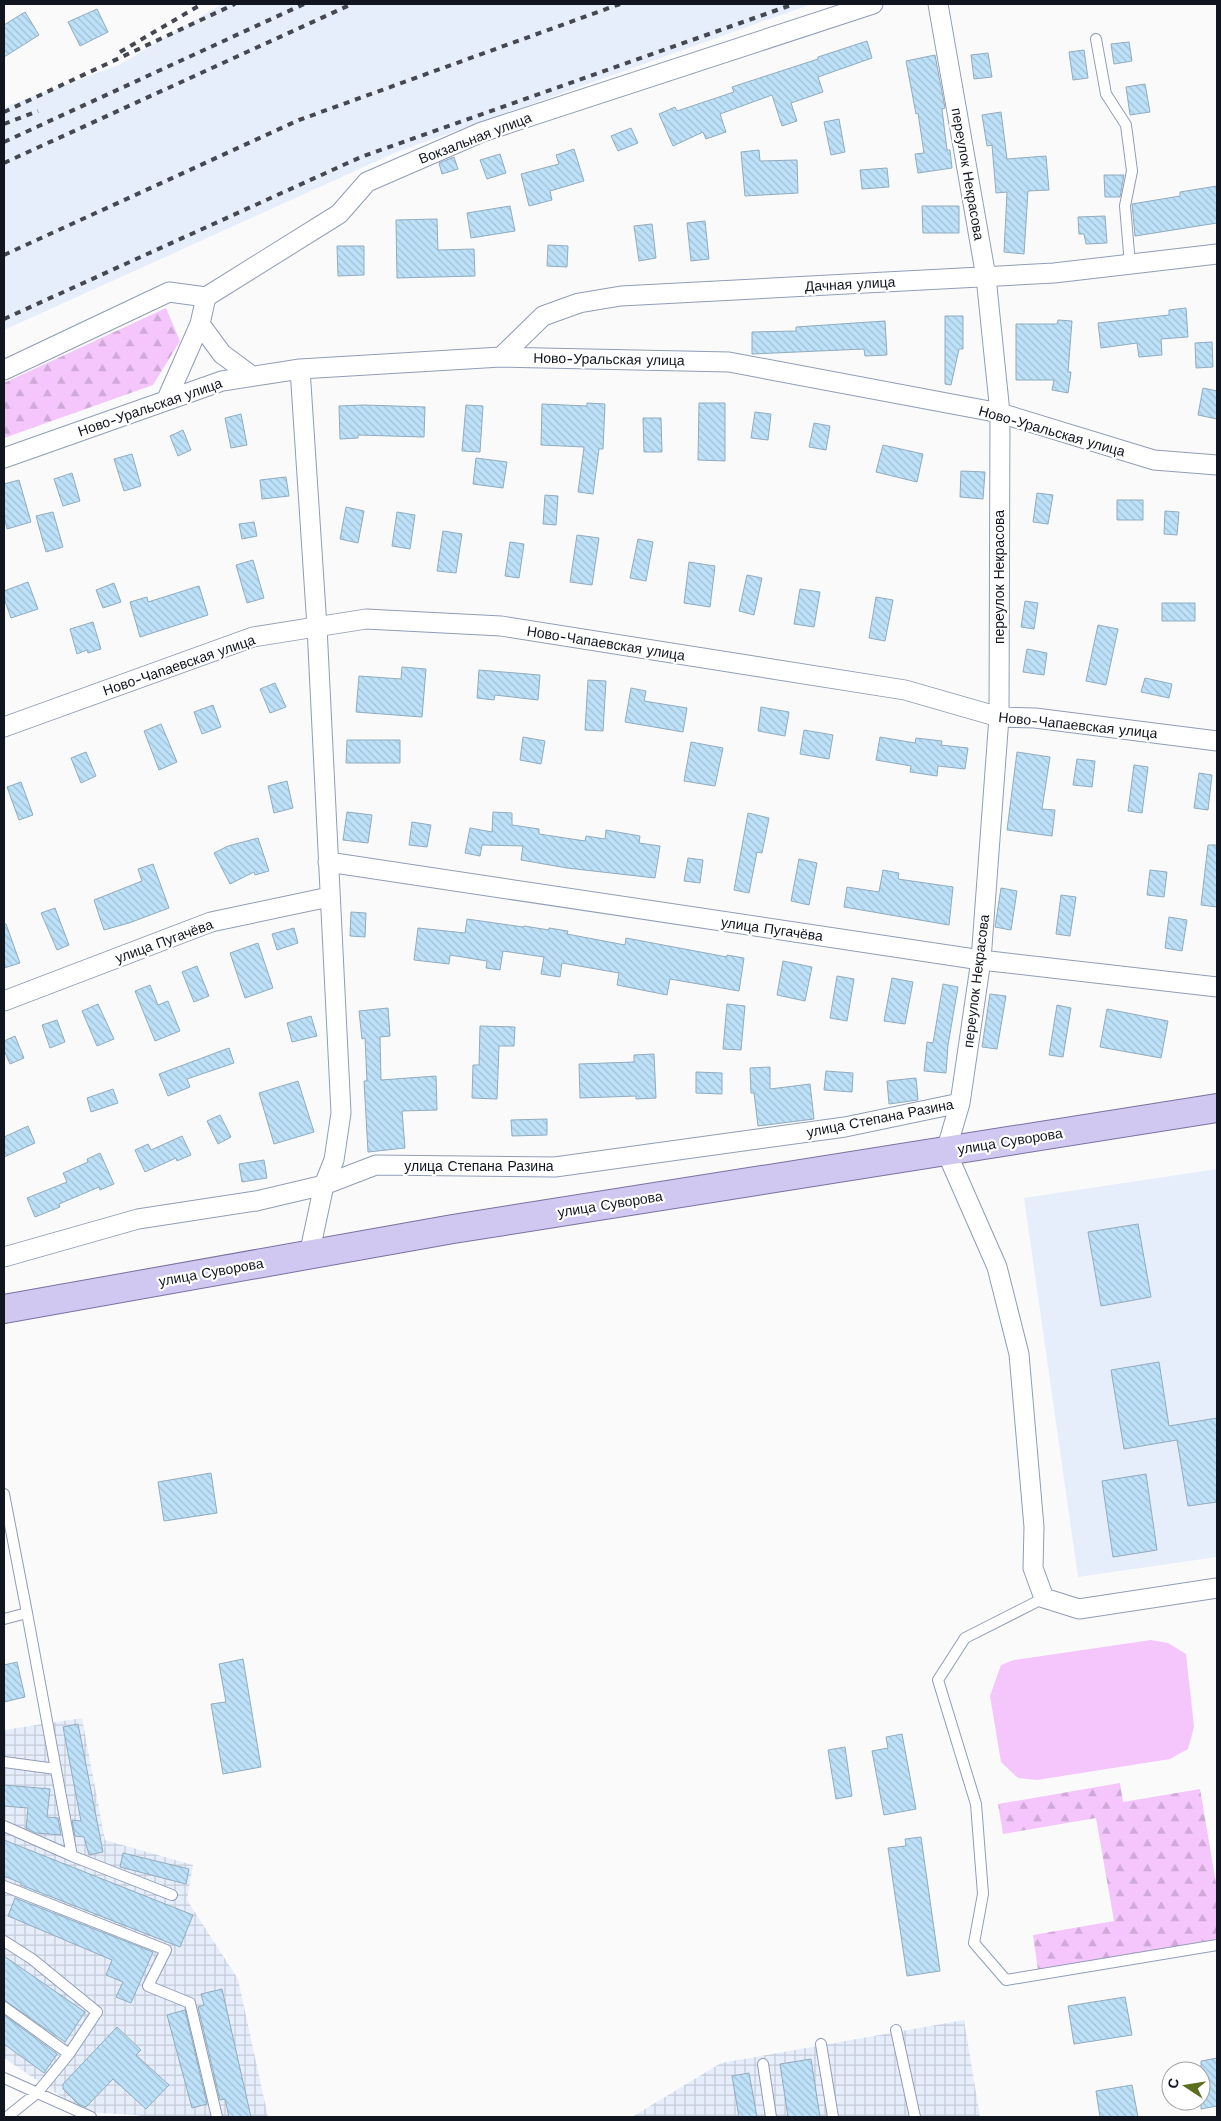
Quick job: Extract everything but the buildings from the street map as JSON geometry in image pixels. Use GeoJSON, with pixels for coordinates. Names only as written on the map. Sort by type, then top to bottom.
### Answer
{"type":"FeatureCollection","features":[{"type":"Feature","properties":{"kind":"main road","name":"улица Суворова"},"geometry":{"type":"LineString","coordinates":[[4,1309],[463,1228],[1217,1108]]}},
{"type":"Feature","properties":{"kind":"street","name":"Вокзальная улица"},"geometry":{"type":"LineString","coordinates":[[206,297],[339,214],[367,182],[482,132],[873,4]]}},
{"type":"Feature","properties":{"kind":"street","name":"переулок Некрасова"},"geometry":{"type":"LineString","coordinates":[[938,4],[986,277],[1000,414],[999,717],[981,960],[960,1103],[946,1151]]}},
{"type":"Feature","properties":{"kind":"street","name":"Дачная улица"},"geometry":{"type":"LineString","coordinates":[[502,358],[543,316],[588,302],[621,296],[1054,273],[1217,254]]}},
{"type":"Feature","properties":{"kind":"street"},"geometry":{"type":"LineString","coordinates":[[4,370],[169,292],[206,297],[200,324],[166,401]]}},
{"type":"Feature","properties":{"kind":"street"},"geometry":{"type":"LineString","coordinates":[[200,324],[222,354],[252,376]]}},
{"type":"Feature","properties":{"kind":"street","name":"Ново-Уральская улица"},"geometry":{"type":"LineString","coordinates":[[4,458],[222,381],[300,369],[502,358],[729,362],[1000,414],[1154,460],[1217,465]]}},
{"type":"Feature","properties":{"kind":"street"},"geometry":{"type":"LineString","coordinates":[[300,369],[317,627],[341,1113],[334,1160],[324,1184],[309,1255]]}},
{"type":"Feature","properties":{"kind":"street","name":"Ново-Чапаевская улица"},"geometry":{"type":"LineString","coordinates":[[4,727],[253,637],[366,619],[501,626],[905,690],[999,717],[1035,718],[1217,741]]}},
{"type":"Feature","properties":{"kind":"street","name":"улица Пугачёва"},"geometry":{"type":"LineString","coordinates":[[328,862],[981,960],[1217,987]]}},
{"type":"Feature","properties":{"kind":"street","name":"улица Пугачёва"},"geometry":{"type":"LineString","coordinates":[[4,1001],[211,922],[329,897]]}},
{"type":"Feature","properties":{"kind":"street","name":"улица Степана Разина"},"geometry":{"type":"LineString","coordinates":[[4,1257],[138,1219],[256,1202],[324,1184],[376,1165],[555,1167],[845,1127],[960,1103]]}},
{"type":"Feature","properties":{"kind":"street"},"geometry":{"type":"LineString","coordinates":[[946,1151],[997,1267],[1019,1354],[1034,1527],[1033,1568],[1044,1598],[1079,1609],[1217,1588]]}},
{"type":"Feature","properties":{"kind":"lane"},"geometry":{"type":"LineString","coordinates":[[1096,39],[1106,94],[1126,125],[1132,171],[1125,206],[1130,264]]}},
{"type":"Feature","properties":{"kind":"lane"},"geometry":{"type":"LineString","coordinates":[[4,1494],[72,1856]]}},
{"type":"Feature","properties":{"kind":"lane"},"geometry":{"type":"LineString","coordinates":[[1044,1598],[965,1638],[938,1680],[976,1804],[983,1894],[974,1944],[1006,1980],[1217,1945]]}},
{"type":"Feature","properties":{"kind":"lane"},"geometry":{"type":"LineString","coordinates":[[4,1619],[27,1612]]}},
{"type":"Feature","properties":{"kind":"lane"},"geometry":{"type":"LineString","coordinates":[[4,1762],[56,1769]]}},
{"type":"Feature","properties":{"kind":"lane"},"geometry":{"type":"LineString","coordinates":[[4,1826],[72,1856],[172,1895]]}},
{"type":"Feature","properties":{"kind":"lane"},"geometry":{"type":"LineString","coordinates":[[4,1886],[166,1950],[148,1986],[190,2003],[217,2117]]}},
{"type":"Feature","properties":{"kind":"lane"},"geometry":{"type":"LineString","coordinates":[[4,1940],[32,1959],[98,2012],[69,2054],[37,2093],[7,2117]]}},
{"type":"Feature","properties":{"kind":"lane"},"geometry":{"type":"LineString","coordinates":[[4,2007],[69,2054]]}},
{"type":"Feature","properties":{"kind":"lane"},"geometry":{"type":"LineString","coordinates":[[896,2030],[915,2117]]}},
{"type":"Feature","properties":{"kind":"lane"},"geometry":{"type":"LineString","coordinates":[[821,2044],[834,2117]]}},
{"type":"Feature","properties":{"kind":"lane"},"geometry":{"type":"LineString","coordinates":[[762,2064],[771,2117]]}},
{"type":"Feature","properties":{"kind":"lane"},"geometry":{"type":"LineString","coordinates":[[4,2078],[91,2117]]}},
{"type":"Feature","properties":{"kind":"shaded area"},"geometry":{"type":"Polygon","coordinates":[[[222,4],[812,4],[397,152],[4,330],[4,107],[119,65],[222,4]]]}},
{"type":"Feature","properties":{"kind":"shaded area"},"geometry":{"type":"Polygon","coordinates":[[[1217,1169],[1217,1557],[1078,1577],[1024,1198],[1217,1169]]]}},
{"type":"Feature","properties":{"kind":"shaded area"},"geometry":{"type":"Polygon","coordinates":[[[82,1718],[105,1840],[193,1865],[187,1900],[238,1979],[268,2117],[146,2117],[84,2112],[4,2058],[4,1730],[82,1718]]]}},
{"type":"Feature","properties":{"kind":"shaded area"},"geometry":{"type":"Polygon","coordinates":[[[964,2020],[980,2117],[632,2117],[721,2063],[964,2020]]]}},
{"type":"Feature","properties":{"kind":"green space"},"geometry":{"type":"Polygon","coordinates":[[[166,308],[180,341],[153,385],[4,438],[4,383],[166,308]]]}},
{"type":"Feature","properties":{"kind":"green space"},"geometry":{"type":"Polygon","coordinates":[[[1151,1640],[1168,1643],[1186,1654],[1194,1727],[1188,1749],[1170,1759],[1037,1780],[1018,1778],[1001,1762],[990,1696],[1001,1665],[1014,1660],[1151,1640]]]}},
{"type":"Feature","properties":{"kind":"green space"},"geometry":{"type":"Polygon","coordinates":[[[1120,1783],[1123,1802],[1200,1789],[1217,1889],[1217,1939],[1038,1970],[1033,1935],[1114,1921],[1096,1818],[1003,1834],[998,1804],[1120,1783]]]}},
{"type":"Feature","properties":{"kind":"railway"},"geometry":{"type":"LineString","coordinates":[[120,52],[202,4]]}},
{"type":"Feature","properties":{"kind":"railway"},"geometry":{"type":"LineString","coordinates":[[4,112],[235,4]]}},
{"type":"Feature","properties":{"kind":"railway"},"geometry":{"type":"LineString","coordinates":[[4,142],[304,4]]}},
{"type":"Feature","properties":{"kind":"railway"},"geometry":{"type":"LineString","coordinates":[[4,163],[352,4]]}},
{"type":"Feature","properties":{"kind":"railway"},"geometry":{"type":"LineString","coordinates":[[4,255],[299,120],[620,4]]}},
{"type":"Feature","properties":{"kind":"railway"},"geometry":{"type":"LineString","coordinates":[[4,319],[361,157],[794,4]]}},
{"type":"Feature","properties":{"kind":"railway"},"geometry":{"type":"LineString","coordinates":[[4,124],[38,111]]}}]}
